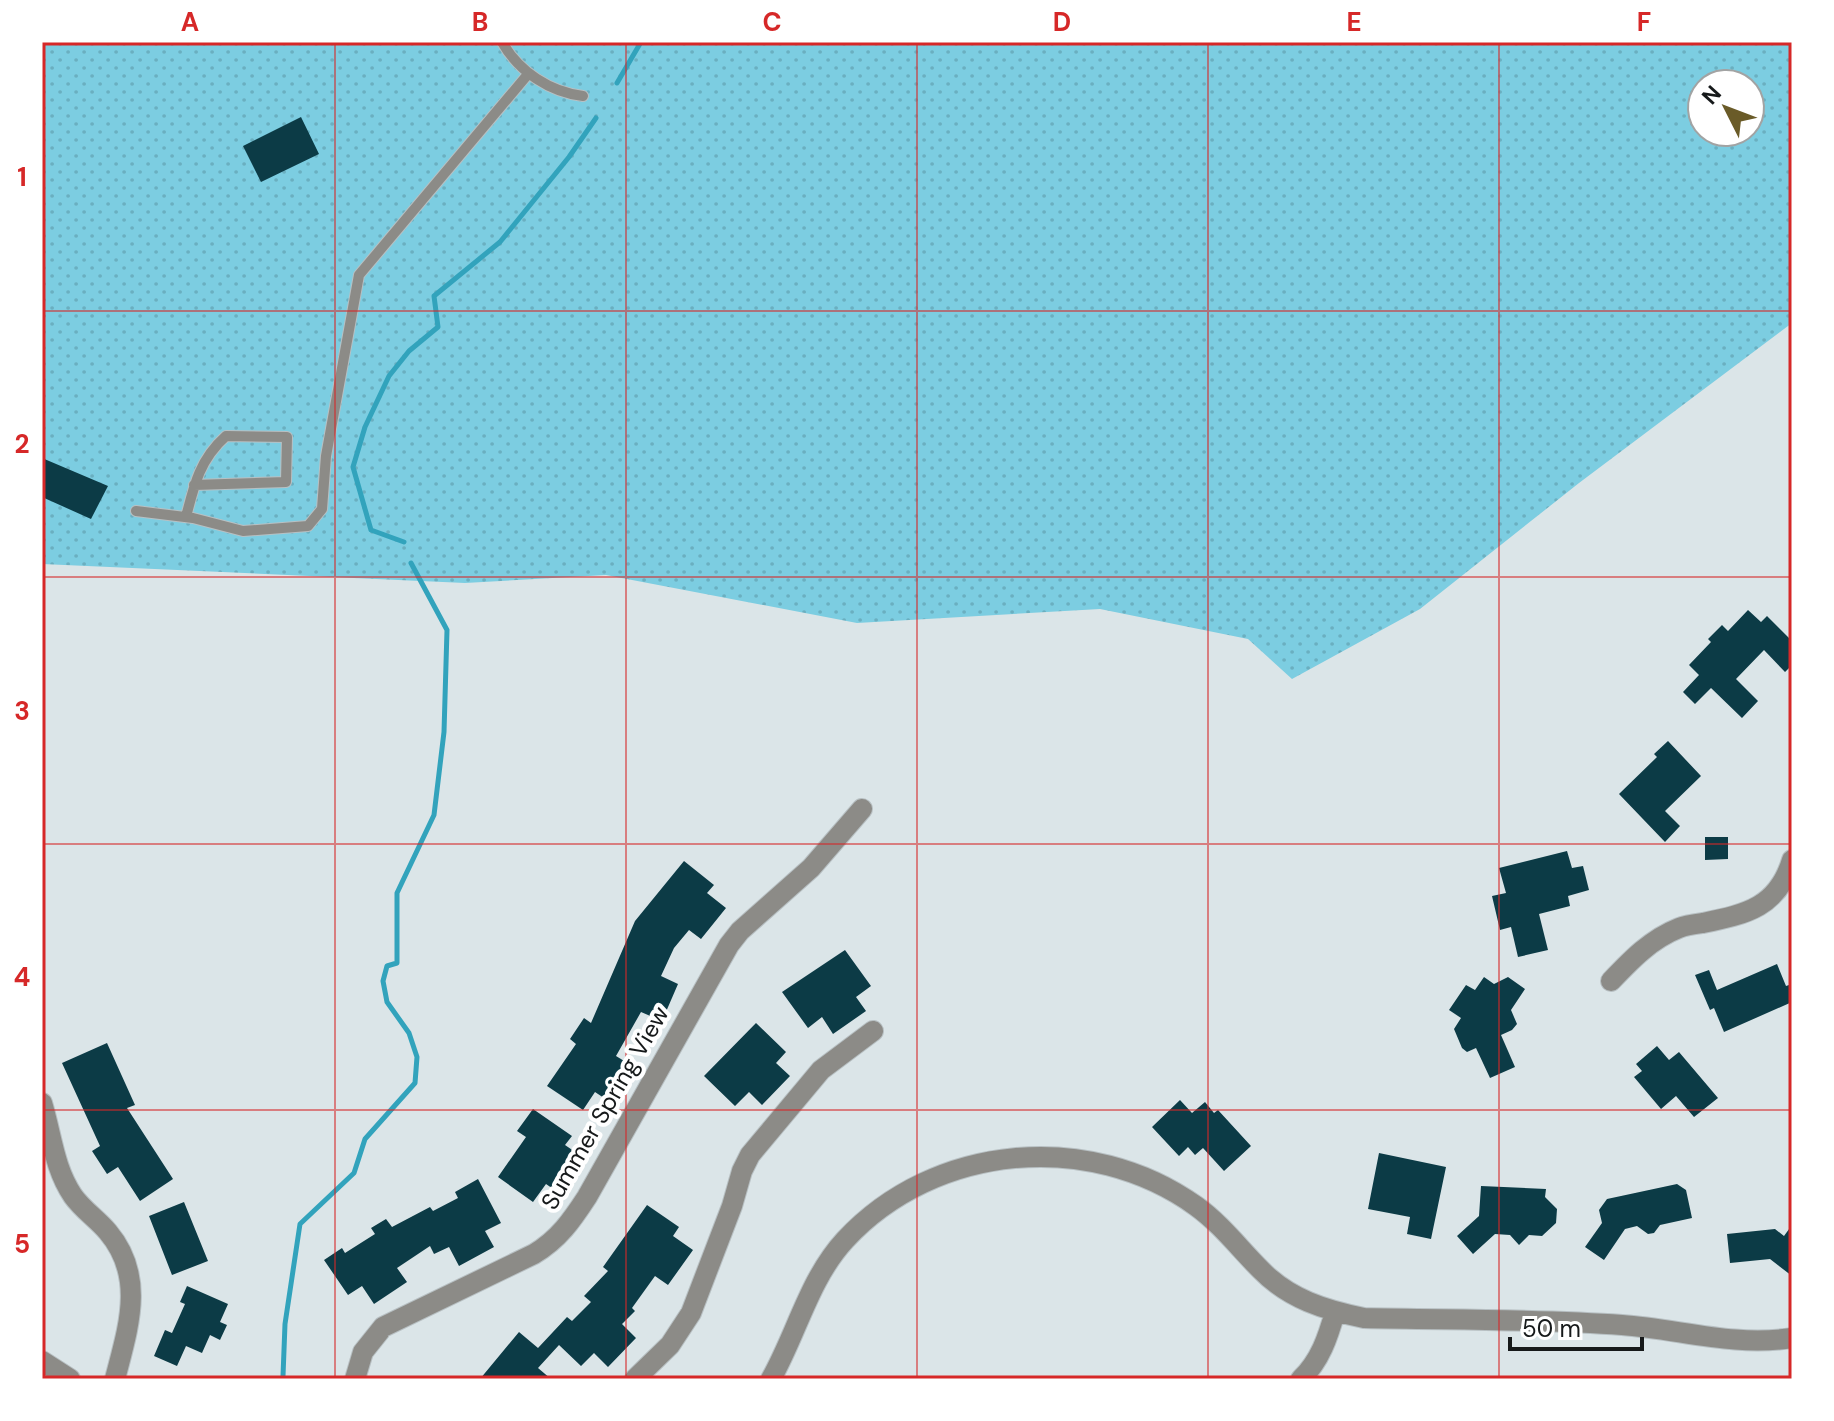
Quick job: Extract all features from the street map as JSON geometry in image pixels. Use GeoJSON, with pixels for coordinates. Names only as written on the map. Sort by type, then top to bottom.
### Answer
{"type":"FeatureCollection","features":[{"type":"Feature","properties":{"kind":"street","name":"Summer Spring View"},"geometry":{"type":"LineString","coordinates":[[355,1379],[363,1352],[383,1327],[534,1254],[565,1230],[587,1197],[729,945],[740,931],[811,868],[862,809]]}},
{"type":"Feature","properties":{"kind":"street"},"geometry":{"type":"LineString","coordinates":[[1611,981],[1641,950],[1662,936],[1682,926],[1739,915],[1759,907],[1773,896],[1789,870]]}},
{"type":"Feature","properties":{"kind":"street"},"geometry":{"type":"LineString","coordinates":[[635,1379],[670,1345],[691,1313],[750,1155],[821,1070],[873,1031]]}},
{"type":"Feature","properties":{"kind":"street"},"geometry":{"type":"LineString","coordinates":[[42,1103],[53,1156],[63,1178],[85,1211],[107,1231],[120,1249],[128,1269],[132,1310],[115,1379]]}},
{"type":"Feature","properties":{"kind":"street"},"geometry":{"type":"LineString","coordinates":[[771,1379],[812,1289],[828,1263],[845,1240],[872,1215],[930,1180],[973,1165],[1027,1155],[1099,1162],[1154,1181],[1202,1211],[1281,1287],[1302,1300],[1335,1312],[1364,1318],[1625,1325],[1752,1341],[1792,1338]]}},
{"type":"Feature","properties":{"kind":"street"},"geometry":{"type":"LineString","coordinates":[[1301,1379],[1316,1361],[1335,1312]]}},
{"type":"Feature","properties":{"kind":"street"},"geometry":{"type":"LineString","coordinates":[[42,1361],[70,1379]]}},
{"type":"Feature","properties":{"kind":"lane"},"geometry":{"type":"LineString","coordinates":[[502,42],[518,64],[552,89],[583,96]]}},
{"type":"Feature","properties":{"kind":"lane"},"geometry":{"type":"LineString","coordinates":[[136,511],[186,517],[243,531],[308,526],[322,509],[326,456],[359,275],[529,73]]}},
{"type":"Feature","properties":{"kind":"lane"},"geometry":{"type":"LineString","coordinates":[[186,517],[194,485],[209,451],[226,436],[287,437],[286,482],[194,485]]}},
{"type":"Feature","properties":{"kind":"shaded area"},"geometry":{"type":"Polygon","coordinates":[[[42,42],[1792,42],[1792,323],[1579,483],[1420,609],[1292,679],[1248,639],[1100,609],[857,623],[606,575],[465,583],[42,564],[42,42]]]}},
{"type":"Feature","properties":{"kind":"building"},"geometry":{"type":"Polygon","coordinates":[[[301,117],[319,154],[261,182],[243,146],[301,117]]]}},
{"type":"Feature","properties":{"kind":"building"},"geometry":{"type":"Polygon","coordinates":[[[42,458],[108,486],[91,519],[42,497],[42,458]]]}},
{"type":"Feature","properties":{"kind":"building"},"geometry":{"type":"Polygon","coordinates":[[[1748,610],[1761,622],[1767,616],[1792,641],[1792,665],[1785,672],[1764,650],[1736,679],[1758,701],[1742,718],[1711,688],[1695,704],[1683,692],[1699,675],[1689,665],[1711,642],[1708,639],[1722,625],[1728,631],[1748,610]]]}},
{"type":"Feature","properties":{"kind":"building"},"geometry":{"type":"Polygon","coordinates":[[[1668,741],[1701,776],[1665,811],[1680,826],[1665,842],[1619,794],[1657,757],[1654,754],[1668,741]]]}},
{"type":"Feature","properties":{"kind":"building"},"geometry":{"type":"Polygon","coordinates":[[[1705,837],[1728,837],[1728,859],[1705,860],[1705,837]]]}},
{"type":"Feature","properties":{"kind":"building"},"geometry":{"type":"Polygon","coordinates":[[[1567,851],[1572,868],[1583,866],[1589,890],[1568,896],[1570,906],[1539,914],[1548,950],[1518,957],[1511,927],[1500,930],[1492,896],[1506,893],[1499,868],[1567,851]]]}},
{"type":"Feature","properties":{"kind":"building"},"geometry":{"type":"Polygon","coordinates":[[[684,861],[714,885],[707,893],[726,908],[701,939],[689,930],[674,948],[661,976],[678,984],[662,1021],[641,1012],[616,1056],[634,1067],[610,1102],[595,1092],[583,1110],[547,1086],[576,1044],[570,1039],[584,1018],[591,1023],[635,921],[684,861]]]}},
{"type":"Feature","properties":{"kind":"building"},"geometry":{"type":"Polygon","coordinates":[[[845,950],[871,986],[856,997],[866,1011],[833,1034],[822,1017],[808,1028],[782,992],[845,950]]]}},
{"type":"Feature","properties":{"kind":"building"},"geometry":{"type":"Polygon","coordinates":[[[1777,964],[1786,986],[1792,984],[1792,1002],[1724,1032],[1714,1008],[1710,1010],[1695,975],[1709,970],[1717,990],[1777,964]]]}},
{"type":"Feature","properties":{"kind":"building"},"geometry":{"type":"Polygon","coordinates":[[[1484,977],[1494,984],[1508,977],[1525,989],[1511,1010],[1517,1024],[1501,1035],[1515,1067],[1490,1078],[1476,1048],[1467,1052],[1462,1048],[1454,1029],[1461,1018],[1449,1010],[1466,985],[1475,990],[1484,977]]]}},
{"type":"Feature","properties":{"kind":"building"},"geometry":{"type":"Polygon","coordinates":[[[756,1023],[786,1052],[776,1063],[790,1076],[762,1105],[749,1092],[735,1106],[704,1076],[756,1023]]]}},
{"type":"Feature","properties":{"kind":"building"},"geometry":{"type":"Polygon","coordinates":[[[107,1043],[135,1105],[127,1108],[173,1179],[140,1201],[118,1167],[107,1174],[92,1151],[100,1146],[62,1063],[107,1043]]]}},
{"type":"Feature","properties":{"kind":"building"},"geometry":{"type":"Polygon","coordinates":[[[1657,1046],[1669,1060],[1679,1052],[1718,1098],[1694,1117],[1676,1096],[1661,1109],[1634,1077],[1642,1071],[1636,1064],[1657,1046]]]}},
{"type":"Feature","properties":{"kind":"building"},"geometry":{"type":"Polygon","coordinates":[[[1180,1100],[1192,1113],[1205,1102],[1214,1113],[1218,1110],[1251,1146],[1224,1171],[1203,1148],[1195,1155],[1188,1147],[1179,1156],[1152,1127],[1180,1100]]]}},
{"type":"Feature","properties":{"kind":"building"},"geometry":{"type":"Polygon","coordinates":[[[533,1109],[572,1136],[565,1145],[584,1158],[559,1193],[546,1184],[533,1202],[498,1177],[526,1137],[517,1131],[533,1109]]]}},
{"type":"Feature","properties":{"kind":"building"},"geometry":{"type":"Polygon","coordinates":[[[1379,1153],[1446,1167],[1431,1239],[1407,1234],[1410,1217],[1368,1209],[1379,1153]]]}},
{"type":"Feature","properties":{"kind":"building"},"geometry":{"type":"Polygon","coordinates":[[[478,1179],[501,1223],[485,1231],[494,1247],[459,1266],[449,1247],[434,1254],[430,1246],[397,1268],[407,1282],[374,1304],[362,1286],[348,1295],[324,1260],[342,1248],[345,1253],[375,1234],[371,1228],[386,1219],[392,1227],[430,1207],[433,1211],[458,1198],[455,1192],[478,1179]]]}},
{"type":"Feature","properties":{"kind":"building"},"geometry":{"type":"Polygon","coordinates":[[[1677,1184],[1686,1190],[1692,1218],[1660,1225],[1654,1233],[1648,1234],[1637,1226],[1625,1229],[1604,1260],[1585,1247],[1602,1223],[1599,1210],[1607,1199],[1677,1184]]]}},
{"type":"Feature","properties":{"kind":"building"},"geometry":{"type":"Polygon","coordinates":[[[1481,1186],[1546,1189],[1545,1197],[1557,1209],[1556,1223],[1542,1236],[1529,1235],[1519,1245],[1510,1235],[1495,1234],[1473,1254],[1457,1236],[1479,1216],[1481,1186]]]}},
{"type":"Feature","properties":{"kind":"building"},"geometry":{"type":"Polygon","coordinates":[[[184,1202],[208,1261],[172,1275],[149,1216],[184,1202]]]}},
{"type":"Feature","properties":{"kind":"building"},"geometry":{"type":"Polygon","coordinates":[[[647,1205],[679,1227],[673,1236],[693,1250],[668,1285],[655,1276],[632,1308],[635,1311],[622,1324],[636,1338],[608,1367],[594,1353],[581,1366],[559,1345],[538,1368],[551,1379],[480,1379],[519,1332],[538,1348],[567,1317],[572,1321],[591,1302],[584,1296],[608,1271],[603,1267],[647,1205]]]}},
{"type":"Feature","properties":{"kind":"building"},"geometry":{"type":"Polygon","coordinates":[[[1792,1225],[1792,1276],[1770,1259],[1730,1263],[1727,1234],[1775,1229],[1784,1236],[1792,1225]]]}},
{"type":"Feature","properties":{"kind":"building"},"geometry":{"type":"Polygon","coordinates":[[[187,1286],[228,1304],[220,1322],[227,1325],[220,1340],[210,1335],[202,1353],[186,1346],[177,1366],[154,1356],[165,1330],[172,1333],[185,1304],[180,1302],[187,1286]]]}},
{"type":"Feature","properties":{"kind":"waterway"},"geometry":{"type":"LineString","coordinates":[[617,83],[641,42]]}},
{"type":"Feature","properties":{"kind":"waterway"},"geometry":{"type":"LineString","coordinates":[[404,542],[371,530],[353,467],[365,427],[389,376],[409,351],[438,327],[434,296],[500,242],[569,157],[596,118]]}},
{"type":"Feature","properties":{"kind":"waterway"},"geometry":{"type":"LineString","coordinates":[[283,1376],[285,1324],[300,1224],[354,1173],[365,1139],[415,1083],[417,1057],[409,1033],[387,1002],[383,981],[387,966],[397,963],[397,893],[434,815],[444,732],[447,630],[411,563]]}}]}
